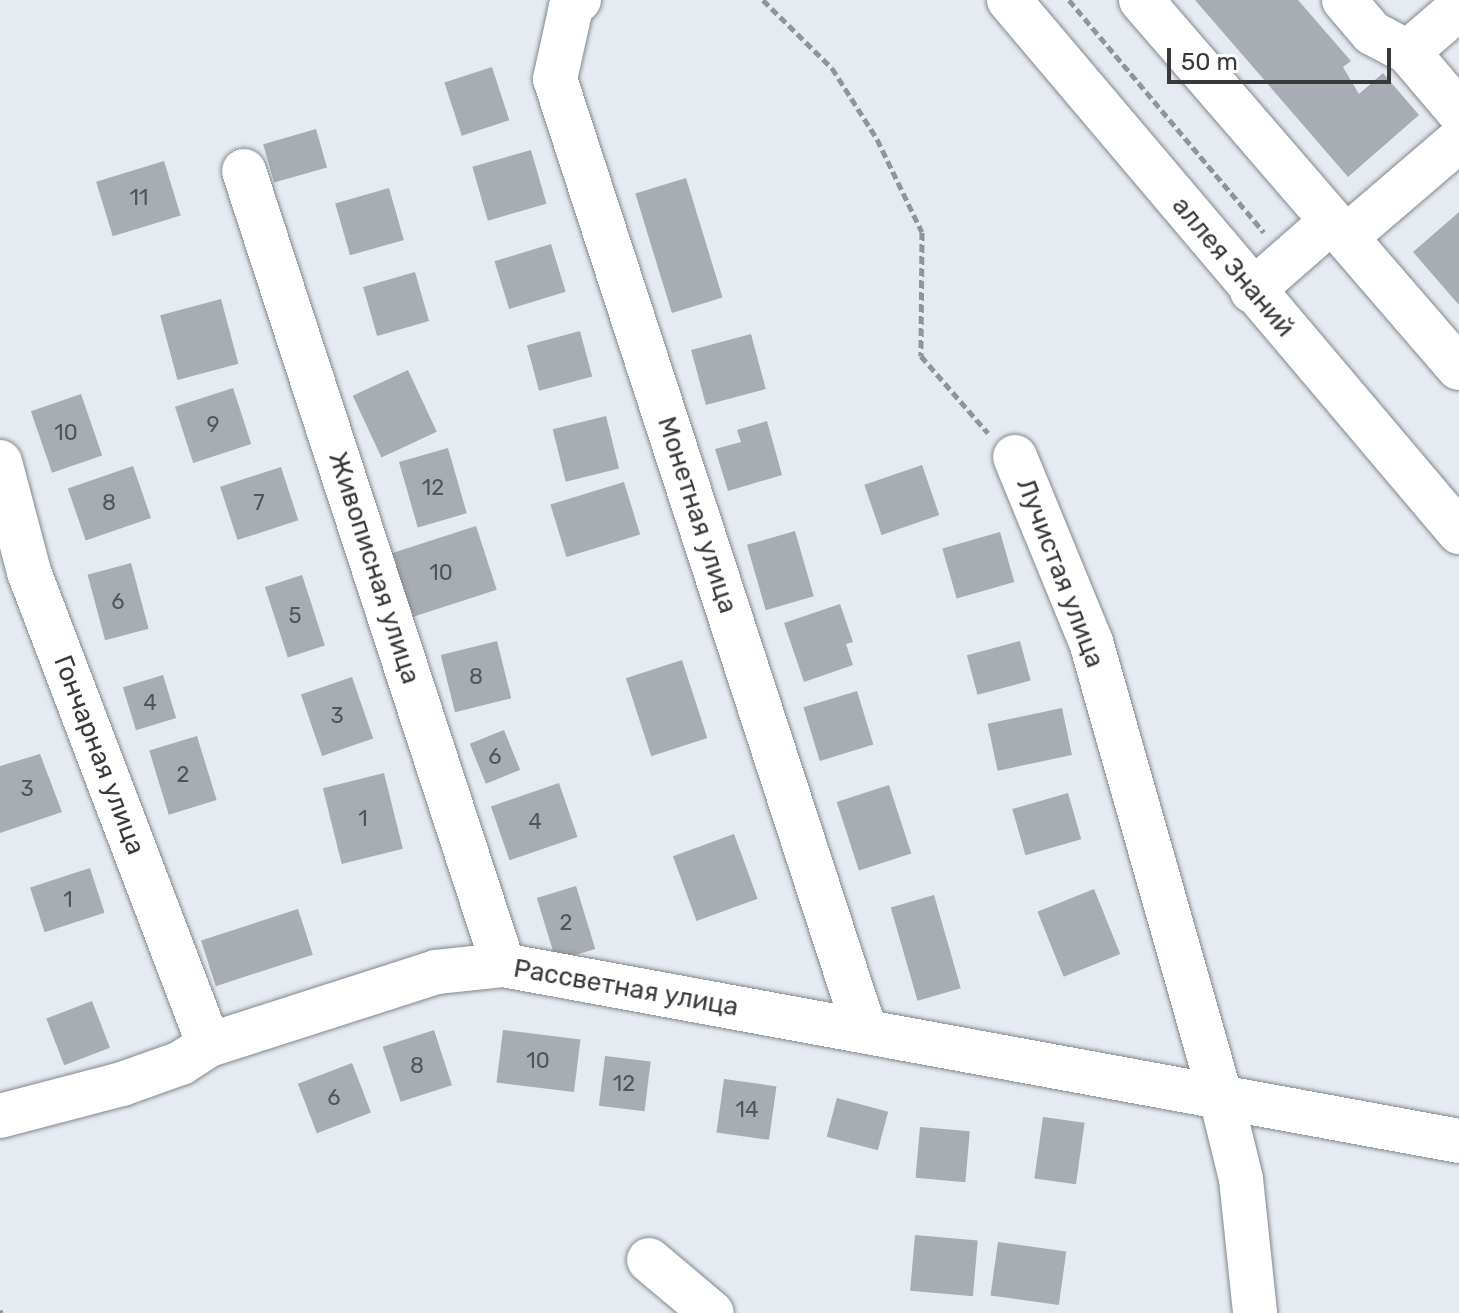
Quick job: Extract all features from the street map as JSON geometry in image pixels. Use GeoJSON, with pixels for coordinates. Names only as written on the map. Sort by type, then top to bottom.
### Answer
{"type":"FeatureCollection","features":[{"type":"Feature","properties":{"kind":"street","name":"Монетная улица"},"geometry":{"type":"LineString","coordinates":[[579,0],[571,7],[555,79],[865,1031]]}},
{"type":"Feature","properties":{"kind":"street","name":"аллея Знаний"},"geometry":{"type":"LineString","coordinates":[[1009,0],[1252,291],[1459,532]]}},
{"type":"Feature","properties":{"kind":"street"},"geometry":{"type":"LineString","coordinates":[[1141,0],[1459,368]]}},
{"type":"Feature","properties":{"kind":"street"},"geometry":{"type":"LineString","coordinates":[[1344,0],[1372,33],[1408,52],[1459,112]]}},
{"type":"Feature","properties":{"kind":"street"},"geometry":{"type":"LineString","coordinates":[[1408,52],[1459,8]]}},
{"type":"Feature","properties":{"kind":"street"},"geometry":{"type":"LineString","coordinates":[[1252,291],[1459,140]]}},
{"type":"Feature","properties":{"kind":"street","name":"Живописная улица"},"geometry":{"type":"LineString","coordinates":[[244,171],[503,965]]}},
{"type":"Feature","properties":{"kind":"street","name":"Лучистая улица"},"geometry":{"type":"LineString","coordinates":[[1015,457],[1091,642],[1221,1097],[1241,1179],[1255,1313]]}},
{"type":"Feature","properties":{"kind":"street","name":"Гончарная улица"},"geometry":{"type":"LineString","coordinates":[[0,462],[29,572],[209,1045]]}},
{"type":"Feature","properties":{"kind":"street","name":"Рассветная улица"},"geometry":{"type":"LineString","coordinates":[[0,1116],[122,1084],[181,1063],[209,1045],[436,972],[503,965],[1459,1141]]}},
{"type":"Feature","properties":{"kind":"street"},"geometry":{"type":"LineString","coordinates":[[649,1260],[712,1313]]}},
{"type":"Feature","properties":{"kind":"path","name":"Лучистая улица"},"geometry":{"type":"LineString","coordinates":[[763,0],[832,68],[877,139],[922,232],[921,356],[969,415],[1015,457]]}},
{"type":"Feature","properties":{"kind":"building"},"geometry":{"type":"Polygon","coordinates":[[[1195,0],[1298,0],[1351,61],[1343,67],[1359,94],[1383,73],[1419,115],[1348,177],[1195,0]]]}},
{"type":"Feature","properties":{"kind":"building"},"geometry":{"type":"Polygon","coordinates":[[[492,67],[509,120],[462,136],[444,82],[492,67]]]}},
{"type":"Feature","properties":{"kind":"building"},"geometry":{"type":"Polygon","coordinates":[[[316,129],[327,167],[274,183],[263,144],[316,129]]]}},
{"type":"Feature","properties":{"kind":"building"},"geometry":{"type":"Polygon","coordinates":[[[531,150],[546,204],[488,221],[472,167],[531,150]]]}},
{"type":"Feature","properties":{"kind":"building"},"geometry":{"type":"Polygon","coordinates":[[[164,161],[181,216],[113,236],[96,182],[164,161]]]}},
{"type":"Feature","properties":{"kind":"building"},"geometry":{"type":"Polygon","coordinates":[[[686,178],[723,298],[672,313],[635,193],[686,178]]]}},
{"type":"Feature","properties":{"kind":"building"},"geometry":{"type":"Polygon","coordinates":[[[389,188],[404,240],[350,255],[335,203],[389,188]]]}},
{"type":"Feature","properties":{"kind":"building"},"geometry":{"type":"Polygon","coordinates":[[[1459,212],[1459,305],[1413,252],[1459,212]]]}},
{"type":"Feature","properties":{"kind":"building"},"geometry":{"type":"Polygon","coordinates":[[[551,244],[566,292],[509,309],[495,261],[551,244]]]}},
{"type":"Feature","properties":{"kind":"building"},"geometry":{"type":"Polygon","coordinates":[[[415,272],[429,321],[377,336],[363,287],[415,272]]]}},
{"type":"Feature","properties":{"kind":"building"},"geometry":{"type":"Polygon","coordinates":[[[221,299],[238,364],[177,380],[160,315],[221,299]]]}},
{"type":"Feature","properties":{"kind":"building"},"geometry":{"type":"Polygon","coordinates":[[[580,331],[592,376],[539,391],[527,345],[580,331]]]}},
{"type":"Feature","properties":{"kind":"building"},"geometry":{"type":"Polygon","coordinates":[[[751,334],[766,389],[706,405],[691,350],[751,334]]]}},
{"type":"Feature","properties":{"kind":"building"},"geometry":{"type":"Polygon","coordinates":[[[408,370],[437,432],[381,457],[353,396],[408,370]]]}},
{"type":"Feature","properties":{"kind":"building"},"geometry":{"type":"Polygon","coordinates":[[[233,388],[251,444],[193,463],[175,407],[233,388]]]}},
{"type":"Feature","properties":{"kind":"building"},"geometry":{"type":"Polygon","coordinates":[[[81,394],[102,455],[52,473],[31,411],[81,394]]]}},
{"type":"Feature","properties":{"kind":"building"},"geometry":{"type":"Polygon","coordinates":[[[606,416],[619,468],[566,482],[553,429],[606,416]]]}},
{"type":"Feature","properties":{"kind":"building"},"geometry":{"type":"Polygon","coordinates":[[[767,421],[782,475],[728,491],[715,449],[741,442],[737,430],[767,421]]]}},
{"type":"Feature","properties":{"kind":"building"},"geometry":{"type":"Polygon","coordinates":[[[448,448],[467,513],[418,527],[399,462],[448,448]]]}},
{"type":"Feature","properties":{"kind":"building"},"geometry":{"type":"Polygon","coordinates":[[[922,465],[939,515],[882,535],[864,485],[922,465]]]}},
{"type":"Feature","properties":{"kind":"building"},"geometry":{"type":"Polygon","coordinates":[[[133,466],[151,518],[86,540],[68,488],[133,466]]]}},
{"type":"Feature","properties":{"kind":"building"},"geometry":{"type":"Polygon","coordinates":[[[281,467],[298,520],[237,540],[220,487],[281,467]]]}},
{"type":"Feature","properties":{"kind":"building"},"geometry":{"type":"Polygon","coordinates":[[[624,482],[640,535],[566,557],[550,505],[624,482]]]}},
{"type":"Feature","properties":{"kind":"building"},"geometry":{"type":"Polygon","coordinates":[[[476,526],[497,590],[406,619],[386,555],[476,526]]]}},
{"type":"Feature","properties":{"kind":"building"},"geometry":{"type":"Polygon","coordinates":[[[795,531],[814,596],[766,610],[747,545],[795,531]]]}},
{"type":"Feature","properties":{"kind":"building"},"geometry":{"type":"Polygon","coordinates":[[[1000,532],[1014,582],[957,599],[942,549],[1000,532]]]}},
{"type":"Feature","properties":{"kind":"building"},"geometry":{"type":"Polygon","coordinates":[[[131,563],[149,629],[105,640],[88,575],[131,563]]]}},
{"type":"Feature","properties":{"kind":"building"},"geometry":{"type":"Polygon","coordinates":[[[302,575],[325,645],[288,657],[265,587],[302,575]]]}},
{"type":"Feature","properties":{"kind":"building"},"geometry":{"type":"Polygon","coordinates":[[[840,604],[853,642],[846,644],[853,665],[804,682],[784,623],[840,604]]]}},
{"type":"Feature","properties":{"kind":"building"},"geometry":{"type":"Polygon","coordinates":[[[497,641],[511,698],[455,712],[441,655],[497,641]]]}},
{"type":"Feature","properties":{"kind":"building"},"geometry":{"type":"Polygon","coordinates":[[[1020,641],[1031,681],[977,695],[967,655],[1020,641]]]}},
{"type":"Feature","properties":{"kind":"building"},"geometry":{"type":"Polygon","coordinates":[[[682,660],[707,738],[651,756],[626,678],[682,660]]]}},
{"type":"Feature","properties":{"kind":"building"},"geometry":{"type":"Polygon","coordinates":[[[163,675],[176,718],[136,730],[123,687],[163,675]]]}},
{"type":"Feature","properties":{"kind":"building"},"geometry":{"type":"Polygon","coordinates":[[[352,677],[373,738],[322,756],[301,695],[352,677]]]}},
{"type":"Feature","properties":{"kind":"building"},"geometry":{"type":"Polygon","coordinates":[[[857,691],[873,745],[820,761],[803,707],[857,691]]]}},
{"type":"Feature","properties":{"kind":"building"},"geometry":{"type":"Polygon","coordinates":[[[1062,708],[1072,755],[998,771],[988,724],[1062,708]]]}},
{"type":"Feature","properties":{"kind":"building"},"geometry":{"type":"Polygon","coordinates":[[[504,730],[520,770],[486,784],[470,744],[504,730]]]}},
{"type":"Feature","properties":{"kind":"building"},"geometry":{"type":"Polygon","coordinates":[[[197,736],[217,800],[169,815],[149,751],[197,736]]]}},
{"type":"Feature","properties":{"kind":"building"},"geometry":{"type":"Polygon","coordinates":[[[40,754],[62,812],[0,833],[0,766],[40,754]]]}},
{"type":"Feature","properties":{"kind":"building"},"geometry":{"type":"Polygon","coordinates":[[[384,773],[403,849],[342,864],[323,788],[384,773]]]}},
{"type":"Feature","properties":{"kind":"building"},"geometry":{"type":"Polygon","coordinates":[[[559,783],[578,837],[509,860],[491,806],[559,783]]]}},
{"type":"Feature","properties":{"kind":"building"},"geometry":{"type":"Polygon","coordinates":[[[889,785],[911,853],[859,870],[837,802],[889,785]]]}},
{"type":"Feature","properties":{"kind":"building"},"geometry":{"type":"Polygon","coordinates":[[[1068,793],[1081,839],[1025,855],[1012,809],[1068,793]]]}},
{"type":"Feature","properties":{"kind":"building"},"geometry":{"type":"Polygon","coordinates":[[[734,834],[758,899],[697,921],[673,856],[734,834]]]}},
{"type":"Feature","properties":{"kind":"building"},"geometry":{"type":"Polygon","coordinates":[[[90,868],[105,913],[45,932],[30,887],[90,868]]]}},
{"type":"Feature","properties":{"kind":"building"},"geometry":{"type":"Polygon","coordinates":[[[576,886],[595,949],[556,961],[537,898],[576,886]]]}},
{"type":"Feature","properties":{"kind":"building"},"geometry":{"type":"Polygon","coordinates":[[[1094,889],[1120,954],[1064,977],[1037,912],[1094,889]]]}},
{"type":"Feature","properties":{"kind":"building"},"geometry":{"type":"Polygon","coordinates":[[[934,895],[961,988],[917,1001],[891,907],[934,895]]]}},
{"type":"Feature","properties":{"kind":"building"},"geometry":{"type":"Polygon","coordinates":[[[298,909],[313,955],[216,986],[201,941],[298,909]]]}},
{"type":"Feature","properties":{"kind":"building"},"geometry":{"type":"Polygon","coordinates":[[[92,1001],[110,1048],[64,1065],[46,1019],[92,1001]]]}},
{"type":"Feature","properties":{"kind":"building"},"geometry":{"type":"Polygon","coordinates":[[[434,1030],[452,1085],[401,1102],[383,1047],[434,1030]]]}},
{"type":"Feature","properties":{"kind":"building"},"geometry":{"type":"Polygon","coordinates":[[[503,1030],[580,1040],[574,1092],[497,1083],[503,1030]]]}},
{"type":"Feature","properties":{"kind":"building"},"geometry":{"type":"Polygon","coordinates":[[[605,1056],[651,1062],[645,1111],[599,1106],[605,1056]]]}},
{"type":"Feature","properties":{"kind":"building"},"geometry":{"type":"Polygon","coordinates":[[[352,1063],[371,1112],[317,1133],[298,1084],[352,1063]]]}},
{"type":"Feature","properties":{"kind":"building"},"geometry":{"type":"Polygon","coordinates":[[[724,1079],[776,1086],[769,1140],[716,1132],[724,1079]]]}},
{"type":"Feature","properties":{"kind":"building"},"geometry":{"type":"Polygon","coordinates":[[[837,1098],[888,1112],[878,1150],[827,1137],[837,1098]]]}},
{"type":"Feature","properties":{"kind":"building"},"geometry":{"type":"Polygon","coordinates":[[[1043,1117],[1085,1123],[1076,1184],[1034,1178],[1043,1117]]]}},
{"type":"Feature","properties":{"kind":"building"},"geometry":{"type":"Polygon","coordinates":[[[920,1127],[970,1131],[965,1182],[916,1178],[920,1127]]]}},
{"type":"Feature","properties":{"kind":"building"},"geometry":{"type":"Polygon","coordinates":[[[915,1235],[978,1240],[973,1296],[910,1291],[915,1235]]]}},
{"type":"Feature","properties":{"kind":"building"},"geometry":{"type":"Polygon","coordinates":[[[998,1242],[1066,1252],[1059,1305],[990,1295],[998,1242]]]}}]}
